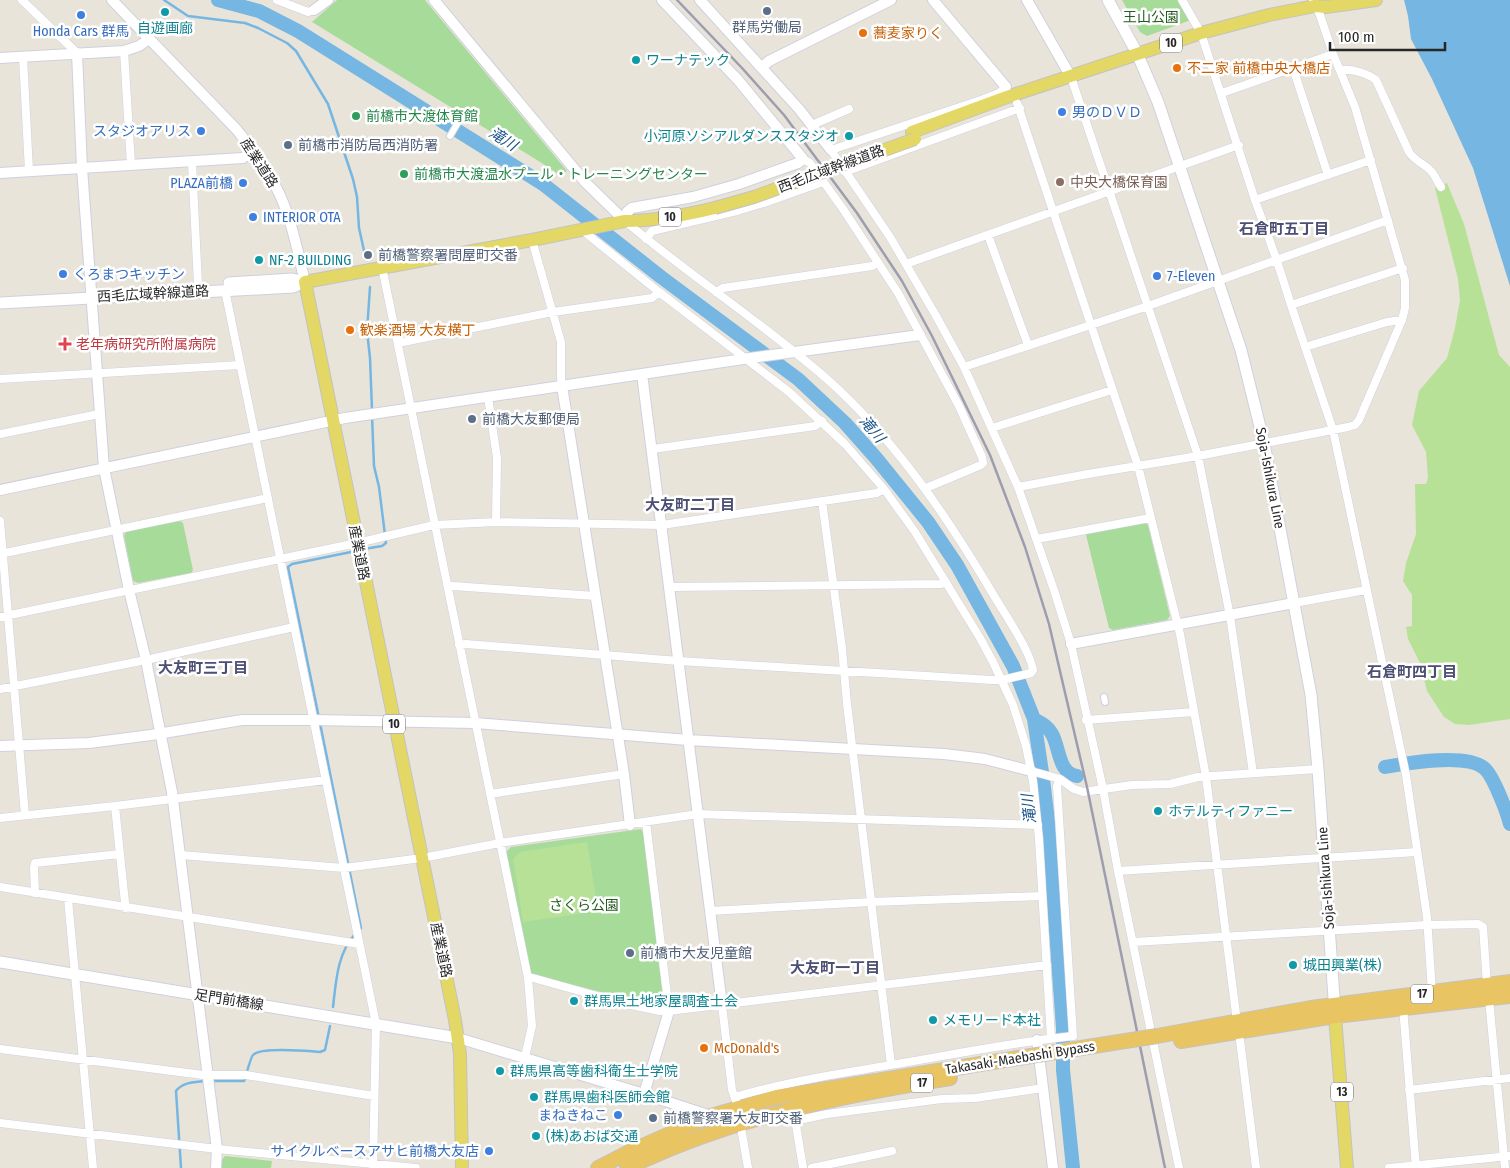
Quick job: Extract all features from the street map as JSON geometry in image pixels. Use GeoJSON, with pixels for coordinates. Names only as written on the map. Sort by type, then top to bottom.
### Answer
{"type":"FeatureCollection","features":[{"type":"Feature","properties":{"kind":"highway","name":"17"},"geometry":{"type":"LineString","coordinates":[[1335,1011],[1403,1007],[1488,992],[1510,982]]}},
{"type":"Feature","properties":{"kind":"highway","name":"17"},"geometry":{"type":"LineString","coordinates":[[1335,1011],[1432,992],[1488,992],[1510,996]]}},
{"type":"Feature","properties":{"kind":"highway","name":"Takasaki-Maebashi Bypass"},"geometry":{"type":"LineString","coordinates":[[598,1168],[647,1143],[711,1116],[737,1102],[1019,1062],[1335,1011]]}},
{"type":"Feature","properties":{"kind":"highway","name":"Takasaki-Maebashi Bypass"},"geometry":{"type":"LineString","coordinates":[[627,1168],[677,1145],[734,1124],[787,1110],[1019,1062]]}},
{"type":"Feature","properties":{"kind":"main road","name":"Soja-Ishikura Line"},"geometry":{"type":"LineString","coordinates":[[1108,0],[1137,54],[1158,102],[1241,350],[1264,443],[1311,695],[1325,859],[1335,1011]]}},
{"type":"Feature","properties":{"kind":"main road","name":"西毛広域幹線道路"},"geometry":{"type":"LineString","coordinates":[[0,296],[293,287],[304,282],[621,222],[665,218],[714,204],[754,197],[914,136],[1007,97],[1028,92],[1201,33],[1317,3],[1326,7],[1376,0]]}},
{"type":"Feature","properties":{"kind":"main road","name":"西毛広域幹線道路"},"geometry":{"type":"LineString","coordinates":[[914,136],[1018,105],[1028,92]]}},
{"type":"Feature","properties":{"kind":"main road","name":"西毛広域幹線道路"},"geometry":{"type":"LineString","coordinates":[[0,303],[198,285],[292,279],[304,282]]}},
{"type":"Feature","properties":{"kind":"main road","name":"産業道路"},"geometry":{"type":"LineString","coordinates":[[304,282],[458,1038],[462,1168]]}},
{"type":"Feature","properties":{"kind":"main road","name":"足門前橋線"},"geometry":{"type":"LineString","coordinates":[[0,962],[458,1038]]}},
{"type":"Feature","properties":{"kind":"main road","name":"13"},"geometry":{"type":"LineString","coordinates":[[1335,1011],[1347,1168]]}},
{"type":"Feature","properties":{"kind":"street"},"geometry":{"type":"LineString","coordinates":[[22,0],[77,53],[82,168],[104,468],[129,590],[146,660],[173,799],[217,1149],[216,1168]]}},
{"type":"Feature","properties":{"kind":"street","name":"産業道路"},"geometry":{"type":"LineString","coordinates":[[112,0],[237,130],[253,151],[275,185],[288,214],[304,282]]}},
{"type":"Feature","properties":{"kind":"street"},"geometry":{"type":"LineString","coordinates":[[277,0],[308,12],[328,0]]}},
{"type":"Feature","properties":{"kind":"street"},"geometry":{"type":"LineString","coordinates":[[434,0],[586,183],[621,222],[716,292],[857,408],[895,450],[926,488],[957,535],[1014,630],[1033,670],[1031,673],[1003,679],[679,661],[460,645]]}},
{"type":"Feature","properties":{"kind":"street"},"geometry":{"type":"LineString","coordinates":[[662,0],[721,61],[802,159],[810,164],[898,293],[959,406],[983,460],[981,465],[926,488]]}},
{"type":"Feature","properties":{"kind":"street"},"geometry":{"type":"LineString","coordinates":[[700,0],[812,125],[883,226],[964,367],[1018,487],[1071,644],[1086,720],[1103,789],[1179,1168]]}},
{"type":"Feature","properties":{"kind":"street"},"geometry":{"type":"LineString","coordinates":[[762,67],[891,0]]}},
{"type":"Feature","properties":{"kind":"street"},"geometry":{"type":"LineString","coordinates":[[831,150],[981,100],[999,93],[1006,87],[933,0]]}},
{"type":"Feature","properties":{"kind":"street"},"geometry":{"type":"LineString","coordinates":[[1027,0],[1071,77],[1198,456],[1230,616],[1253,773]]}},
{"type":"Feature","properties":{"kind":"street"},"geometry":{"type":"LineString","coordinates":[[1182,0],[1201,33],[1333,430],[1406,776],[1427,925],[1432,992]]}},
{"type":"Feature","properties":{"kind":"street"},"geometry":{"type":"LineString","coordinates":[[1018,487],[1198,456],[1333,430],[1353,426],[1360,420],[1402,320],[1406,286],[1403,268],[1355,107],[1333,54],[1317,3]]}},
{"type":"Feature","properties":{"kind":"street"},"geometry":{"type":"LineString","coordinates":[[0,58],[124,51],[139,46],[149,38]]}},
{"type":"Feature","properties":{"kind":"street"},"geometry":{"type":"LineString","coordinates":[[124,51],[131,165]]}},
{"type":"Feature","properties":{"kind":"street"},"geometry":{"type":"LineString","coordinates":[[1222,93],[1333,54]]}},
{"type":"Feature","properties":{"kind":"street"},"geometry":{"type":"LineString","coordinates":[[23,57],[29,171]]}},
{"type":"Feature","properties":{"kind":"street"},"geometry":{"type":"LineString","coordinates":[[1293,68],[1328,175]]}},
{"type":"Feature","properties":{"kind":"street"},"geometry":{"type":"LineString","coordinates":[[1341,70],[1354,71],[1376,80],[1412,158],[1427,167],[1441,187]]}},
{"type":"Feature","properties":{"kind":"street"},"geometry":{"type":"LineString","coordinates":[[845,172],[1018,105],[1138,466],[1180,634],[1206,777],[1236,1014]]}},
{"type":"Feature","properties":{"kind":"street"},"geometry":{"type":"LineString","coordinates":[[812,125],[849,109]]}},
{"type":"Feature","properties":{"kind":"street"},"geometry":{"type":"LineString","coordinates":[[450,136],[463,114]]}},
{"type":"Feature","properties":{"kind":"street"},"geometry":{"type":"LineString","coordinates":[[906,264],[1239,145]]}},
{"type":"Feature","properties":{"kind":"street"},"geometry":{"type":"LineString","coordinates":[[0,173],[243,158],[253,151]]}},
{"type":"Feature","properties":{"kind":"street"},"geometry":{"type":"LineString","coordinates":[[621,222],[632,208],[693,197],[798,163],[802,159]]}},
{"type":"Feature","properties":{"kind":"street"},"geometry":{"type":"LineString","coordinates":[[1256,200],[1371,160]]}},
{"type":"Feature","properties":{"kind":"street"},"geometry":{"type":"LineString","coordinates":[[192,162],[198,285]]}},
{"type":"Feature","properties":{"kind":"street"},"geometry":{"type":"LineString","coordinates":[[646,239],[652,231],[737,211],[823,182]]}},
{"type":"Feature","properties":{"kind":"street"},"geometry":{"type":"LineString","coordinates":[[964,367],[1218,282],[1388,220]]}},
{"type":"Feature","properties":{"kind":"street"},"geometry":{"type":"LineString","coordinates":[[584,229],[660,292],[789,392],[845,444],[884,489],[915,532],[980,638],[1003,679],[1024,738],[1033,772],[1052,1038]]}},
{"type":"Feature","properties":{"kind":"street"},"geometry":{"type":"LineString","coordinates":[[988,235],[1028,345]]}},
{"type":"Feature","properties":{"kind":"street"},"geometry":{"type":"LineString","coordinates":[[532,240],[561,342],[560,377],[585,524],[630,824]]}},
{"type":"Feature","properties":{"kind":"street"},"geometry":{"type":"LineString","coordinates":[[716,292],[723,288],[872,266],[878,263]]}},
{"type":"Feature","properties":{"kind":"street"},"geometry":{"type":"LineString","coordinates":[[382,267],[528,978],[532,1026],[525,1057]]}},
{"type":"Feature","properties":{"kind":"street"},"geometry":{"type":"LineString","coordinates":[[1291,306],[1403,268]]}},
{"type":"Feature","properties":{"kind":"street"},"geometry":{"type":"LineString","coordinates":[[225,290],[376,1024],[373,1165]]}},
{"type":"Feature","properties":{"kind":"street"},"geometry":{"type":"LineString","coordinates":[[398,343],[553,312],[652,298],[660,292]]}},
{"type":"Feature","properties":{"kind":"street"},"geometry":{"type":"LineString","coordinates":[[1305,347],[1387,322],[1402,320]]}},
{"type":"Feature","properties":{"kind":"street"},"geometry":{"type":"LineString","coordinates":[[0,490],[333,421],[642,374],[920,335]]}},
{"type":"Feature","properties":{"kind":"street"},"geometry":{"type":"LineString","coordinates":[[0,379],[240,365]]}},
{"type":"Feature","properties":{"kind":"street"},"geometry":{"type":"LineString","coordinates":[[642,374],[653,449],[732,1090],[737,1102],[791,1082],[1037,1040],[1073,1036],[1056,778]]}},
{"type":"Feature","properties":{"kind":"street"},"geometry":{"type":"LineString","coordinates":[[992,428],[1112,390]]}},
{"type":"Feature","properties":{"kind":"street"},"geometry":{"type":"LineString","coordinates":[[488,397],[497,458],[496,522]]}},
{"type":"Feature","properties":{"kind":"street"},"geometry":{"type":"LineString","coordinates":[[0,434],[99,414]]}},
{"type":"Feature","properties":{"kind":"street"},"geometry":{"type":"LineString","coordinates":[[653,449],[816,426],[822,421]]}},
{"type":"Feature","properties":{"kind":"street"},"geometry":{"type":"LineString","coordinates":[[0,617],[357,543],[434,525],[496,522],[662,525],[877,493],[884,489]]}},
{"type":"Feature","properties":{"kind":"street"},"geometry":{"type":"LineString","coordinates":[[2,554],[268,498]]}},
{"type":"Feature","properties":{"kind":"street"},"geometry":{"type":"LineString","coordinates":[[822,501],[834,585],[890,1065]]}},
{"type":"Feature","properties":{"kind":"street"},"geometry":{"type":"LineString","coordinates":[[1037,539],[1150,518]]}},
{"type":"Feature","properties":{"kind":"street"},"geometry":{"type":"LineString","coordinates":[[0,521],[3,584],[9,616],[25,815]]}},
{"type":"Feature","properties":{"kind":"street"},"geometry":{"type":"LineString","coordinates":[[669,587],[941,584],[946,582]]}},
{"type":"Feature","properties":{"kind":"street"},"geometry":{"type":"LineString","coordinates":[[448,587],[595,596]]}},
{"type":"Feature","properties":{"kind":"street"},"geometry":{"type":"LineString","coordinates":[[1071,644],[1366,590]]}},
{"type":"Feature","properties":{"kind":"street"},"geometry":{"type":"LineString","coordinates":[[0,689],[146,660],[294,627]]}},
{"type":"Feature","properties":{"kind":"street"},"geometry":{"type":"LineString","coordinates":[[1086,720],[1194,712]]}},
{"type":"Feature","properties":{"kind":"street"},"geometry":{"type":"LineString","coordinates":[[0,746],[89,743],[242,720],[394,721],[475,724],[688,740],[944,754],[985,759],[1056,778],[1078,791],[1088,792],[1132,785],[1170,784],[1192,778],[1318,769]]}},
{"type":"Feature","properties":{"kind":"street"},"geometry":{"type":"LineString","coordinates":[[490,794],[624,774]]}},
{"type":"Feature","properties":{"kind":"street"},"geometry":{"type":"LineString","coordinates":[[0,818],[326,780]]}},
{"type":"Feature","properties":{"kind":"street"},"geometry":{"type":"LineString","coordinates":[[115,806],[126,902],[125,908]]}},
{"type":"Feature","properties":{"kind":"street"},"geometry":{"type":"LineString","coordinates":[[181,855],[344,868],[422,858],[500,843],[698,814],[1038,825]]}},
{"type":"Feature","properties":{"kind":"street"},"geometry":{"type":"LineString","coordinates":[[644,1094],[669,1011],[646,822]]}},
{"type":"Feature","properties":{"kind":"street"},"geometry":{"type":"LineString","coordinates":[[1118,871],[1417,852]]}},
{"type":"Feature","properties":{"kind":"street"},"geometry":{"type":"LineString","coordinates":[[35,893],[35,863],[120,854]]}},
{"type":"Feature","properties":{"kind":"street"},"geometry":{"type":"LineString","coordinates":[[0,887],[359,944]]}},
{"type":"Feature","properties":{"kind":"street"},"geometry":{"type":"LineString","coordinates":[[710,911],[871,902],[1042,896]]}},
{"type":"Feature","properties":{"kind":"street"},"geometry":{"type":"LineString","coordinates":[[68,899],[93,1168]]}},
{"type":"Feature","properties":{"kind":"street"},"geometry":{"type":"LineString","coordinates":[[1133,942],[1330,930],[1478,924],[1481,926],[1507,1156],[1505,1168]]}},
{"type":"Feature","properties":{"kind":"street"},"geometry":{"type":"LineString","coordinates":[[528,978],[534,978],[626,1004],[669,1011],[1047,965]]}},
{"type":"Feature","properties":{"kind":"street"},"geometry":{"type":"LineString","coordinates":[[1403,1007],[1416,1167]]}},
{"type":"Feature","properties":{"kind":"street"},"geometry":{"type":"LineString","coordinates":[[458,1038],[644,1094],[734,1124],[748,1168]]}},
{"type":"Feature","properties":{"kind":"street"},"geometry":{"type":"LineString","coordinates":[[1037,1040],[1053,1168]]}},
{"type":"Feature","properties":{"kind":"street"},"geometry":{"type":"LineString","coordinates":[[1240,1040],[1256,1168]]}},
{"type":"Feature","properties":{"kind":"street"},"geometry":{"type":"LineString","coordinates":[[0,1048],[208,1075],[243,1075],[374,1096]]}},
{"type":"Feature","properties":{"kind":"street"},"geometry":{"type":"LineString","coordinates":[[1410,1090],[1510,1078]]}},
{"type":"Feature","properties":{"kind":"street"},"geometry":{"type":"LineString","coordinates":[[803,1168],[796,1122],[804,1118],[942,1099],[975,1098],[1043,1088]]}},
{"type":"Feature","properties":{"kind":"street"},"geometry":{"type":"LineString","coordinates":[[0,1123],[217,1149],[416,1168]]}},
{"type":"Feature","properties":{"kind":"street"},"geometry":{"type":"LineString","coordinates":[[812,1168],[892,1151]]}},
{"type":"Feature","properties":{"kind":"street"},"geometry":{"type":"LineString","coordinates":[[1389,1168],[1416,1167],[1507,1156]]}},
{"type":"Feature","properties":{"kind":"green space"},"geometry":{"type":"Polygon","coordinates":[[[337,0],[425,0],[567,171],[561,176],[312,22],[337,0]]]}},
{"type":"Feature","properties":{"kind":"green space","name":"王山公園"},"geometry":{"type":"Polygon","coordinates":[[[1122,0],[1179,0],[1191,20],[1147,36],[1140,32],[1122,0]]]}},
{"type":"Feature","properties":{"kind":"green space"},"geometry":{"type":"Polygon","coordinates":[[[1447,183],[1464,224],[1499,355],[1510,367],[1510,719],[1469,725],[1455,724],[1444,717],[1427,691],[1420,663],[1408,639],[1406,627],[1412,626],[1412,595],[1403,581],[1406,563],[1416,534],[1415,484],[1426,484],[1428,478],[1426,452],[1412,425],[1419,391],[1447,358],[1460,300],[1458,279],[1435,188],[1447,183]]]}},
{"type":"Feature","properties":{"kind":"green space"},"geometry":{"type":"Polygon","coordinates":[[[180,521],[183,523],[193,570],[191,573],[138,583],[133,581],[124,536],[126,531],[180,521]]]}},
{"type":"Feature","properties":{"kind":"green space"},"geometry":{"type":"Polygon","coordinates":[[[1143,522],[1148,525],[1170,616],[1167,620],[1113,630],[1109,628],[1086,535],[1088,532],[1143,522]]]}},
{"type":"Feature","properties":{"kind":"green space","name":"さくら公園"},"geometry":{"type":"Polygon","coordinates":[[[641,829],[644,834],[664,1004],[662,1007],[534,975],[530,971],[505,853],[511,847],[641,829]]]}},
{"type":"Feature","properties":{"kind":"green space"},"geometry":{"type":"Polygon","coordinates":[[[587,842],[598,911],[523,922],[513,859],[520,852],[587,842]]]}},
{"type":"Feature","properties":{"kind":"green space"},"geometry":{"type":"Polygon","coordinates":[[[225,1156],[272,1161],[271,1168],[221,1168],[221,1161],[225,1156]]]}},
{"type":"Feature","properties":{"kind":"water"},"geometry":{"type":"Polygon","coordinates":[[[1404,0],[1510,0],[1510,286],[1473,168],[1432,79],[1411,39],[1404,0]]]}},
{"type":"Feature","properties":{"kind":"waterway"},"geometry":{"type":"LineString","coordinates":[[164,0],[188,16],[245,23],[258,28],[287,43],[296,51],[328,104],[353,179],[357,197],[359,228],[365,255]]}},
{"type":"Feature","properties":{"kind":"waterway","name":"滝川"},"geometry":{"type":"LineString","coordinates":[[218,0],[259,11],[298,31],[543,184],[661,277],[798,379],[845,423],[928,522],[957,565],[1013,666],[1034,719],[1048,821],[1063,1028],[1063,1070],[1073,1168]]}},
{"type":"Feature","properties":{"kind":"waterway"},"geometry":{"type":"LineString","coordinates":[[370,287],[367,331],[372,410]]}},
{"type":"Feature","properties":{"kind":"waterway"},"geometry":{"type":"LineString","coordinates":[[364,549],[382,546],[386,543],[379,487],[374,466],[372,416]]}},
{"type":"Feature","properties":{"kind":"waterway"},"geometry":{"type":"LineString","coordinates":[[319,718],[288,567],[292,564],[356,551]]}},
{"type":"Feature","properties":{"kind":"waterway"},"geometry":{"type":"LineString","coordinates":[[1034,719],[1050,731],[1063,765],[1071,774],[1077,776]]}},
{"type":"Feature","properties":{"kind":"waterway"},"geometry":{"type":"LineString","coordinates":[[320,723],[361,928],[359,930]]}},
{"type":"Feature","properties":{"kind":"waterway"},"geometry":{"type":"LineString","coordinates":[[1385,767],[1436,760],[1475,763],[1488,772],[1503,803],[1510,824]]}},
{"type":"Feature","properties":{"kind":"waterway"},"geometry":{"type":"LineString","coordinates":[[333,1007],[341,959],[344,950],[355,934]]}},
{"type":"Feature","properties":{"kind":"waterway"},"geometry":{"type":"LineString","coordinates":[[212,1081],[244,1081],[252,1056],[257,1053],[285,1050],[320,1052],[325,1050],[330,1026]]}},
{"type":"Feature","properties":{"kind":"waterway"},"geometry":{"type":"LineString","coordinates":[[181,1168],[176,1091],[186,1084],[206,1081]]}},
{"type":"Feature","properties":{"kind":"railway"},"geometry":{"type":"LineString","coordinates":[[677,0],[784,115],[857,213],[902,281],[932,336],[990,455],[1025,547],[1049,624],[1087,787],[1165,1168]]}},
{"type":"Feature","properties":{"kind":"place","name":"群馬労働局"},"geometry":{"type":"Point","coordinates":[767,11]}},
{"type":"Feature","properties":{"kind":"place","name":"自遊画廊"},"geometry":{"type":"Point","coordinates":[165,12]}},
{"type":"Feature","properties":{"kind":"place","name":"Honda Cars 群馬"},"geometry":{"type":"Point","coordinates":[81,15]}},
{"type":"Feature","properties":{"kind":"place","name":"蕎麦家りく"},"geometry":{"type":"Point","coordinates":[863,33]}},
{"type":"Feature","properties":{"kind":"place","name":"ワーナテック"},"geometry":{"type":"Point","coordinates":[636,60]}},
{"type":"Feature","properties":{"kind":"place","name":"不二家 前橋中央大橋店"},"geometry":{"type":"Point","coordinates":[1177,68]}},
{"type":"Feature","properties":{"kind":"place","name":"男のＤＶＤ"},"geometry":{"type":"Point","coordinates":[1062,112]}},
{"type":"Feature","properties":{"kind":"place","name":"前橋市大渡体育館"},"geometry":{"type":"Point","coordinates":[356,116]}},
{"type":"Feature","properties":{"kind":"place","name":"スタジオアリス"},"geometry":{"type":"Point","coordinates":[201,131]}},
{"type":"Feature","properties":{"kind":"place","name":"小河原ソシアルダンススタジオ"},"geometry":{"type":"Point","coordinates":[849,136]}},
{"type":"Feature","properties":{"kind":"place","name":"前橋市消防局西消防署"},"geometry":{"type":"Point","coordinates":[288,145]}},
{"type":"Feature","properties":{"kind":"place","name":"前橋市大渡温水プール・トレーニングセンター"},"geometry":{"type":"Point","coordinates":[404,174]}},
{"type":"Feature","properties":{"kind":"place","name":"中央大橋保育園"},"geometry":{"type":"Point","coordinates":[1060,182]}},
{"type":"Feature","properties":{"kind":"place","name":"PLAZA前橋"},"geometry":{"type":"Point","coordinates":[243,183]}},
{"type":"Feature","properties":{"kind":"place","name":"INTERIOR OTA"},"geometry":{"type":"Point","coordinates":[253,217]}},
{"type":"Feature","properties":{"kind":"place","name":"前橋警察署問屋町交番"},"geometry":{"type":"Point","coordinates":[368,255]}},
{"type":"Feature","properties":{"kind":"place","name":"NF-2 BUILDING"},"geometry":{"type":"Point","coordinates":[259,260]}},
{"type":"Feature","properties":{"kind":"place","name":"くろまつキッチン"},"geometry":{"type":"Point","coordinates":[63,274]}},
{"type":"Feature","properties":{"kind":"place","name":"7-Eleven"},"geometry":{"type":"Point","coordinates":[1157,276]}},
{"type":"Feature","properties":{"kind":"place","name":"歓楽酒場 大友横丁"},"geometry":{"type":"Point","coordinates":[350,330]}},
{"type":"Feature","properties":{"kind":"place","name":"老年病研究所附属病院"},"geometry":{"type":"Point","coordinates":[65,344]}},
{"type":"Feature","properties":{"kind":"place","name":"前橋大友郵便局"},"geometry":{"type":"Point","coordinates":[472,419]}},
{"type":"Feature","properties":{"kind":"place","name":"ホテルティファニー"},"geometry":{"type":"Point","coordinates":[1158,811]}},
{"type":"Feature","properties":{"kind":"place","name":"前橋市大友児童館"},"geometry":{"type":"Point","coordinates":[630,953]}},
{"type":"Feature","properties":{"kind":"place","name":"城田興業(株)"},"geometry":{"type":"Point","coordinates":[1293,965]}},
{"type":"Feature","properties":{"kind":"place","name":"群馬県土地家屋調査士会"},"geometry":{"type":"Point","coordinates":[574,1001]}},
{"type":"Feature","properties":{"kind":"place","name":"メモリード本社"},"geometry":{"type":"Point","coordinates":[933,1020]}},
{"type":"Feature","properties":{"kind":"place","name":"McDonald's"},"geometry":{"type":"Point","coordinates":[704,1048]}},
{"type":"Feature","properties":{"kind":"place","name":"群馬県高等歯科衛生士学院"},"geometry":{"type":"Point","coordinates":[500,1071]}},
{"type":"Feature","properties":{"kind":"place","name":"群馬県歯科医師会館"},"geometry":{"type":"Point","coordinates":[534,1097]}},
{"type":"Feature","properties":{"kind":"place","name":"まねきねこ"},"geometry":{"type":"Point","coordinates":[618,1115]}},
{"type":"Feature","properties":{"kind":"place","name":"前橋警察署大友町交番"},"geometry":{"type":"Point","coordinates":[653,1118]}},
{"type":"Feature","properties":{"kind":"place","name":"(株)あおば交通"},"geometry":{"type":"Point","coordinates":[536,1136]}},
{"type":"Feature","properties":{"kind":"place","name":"サイクルベースアサヒ前橋大友店"},"geometry":{"type":"Point","coordinates":[489,1151]}},
{"type":"Feature","properties":{"kind":"district","name":"石倉町五丁目"},"geometry":{"type":"Point","coordinates":[1284,229]}},
{"type":"Feature","properties":{"kind":"district","name":"大友町二丁目"},"geometry":{"type":"Point","coordinates":[690,505]}},
{"type":"Feature","properties":{"kind":"district","name":"大友町三丁目"},"geometry":{"type":"Point","coordinates":[203,668]}},
{"type":"Feature","properties":{"kind":"district","name":"石倉町四丁目"},"geometry":{"type":"Point","coordinates":[1412,672]}},
{"type":"Feature","properties":{"kind":"district","name":"大友町一丁目"},"geometry":{"type":"Point","coordinates":[835,968]}}]}
